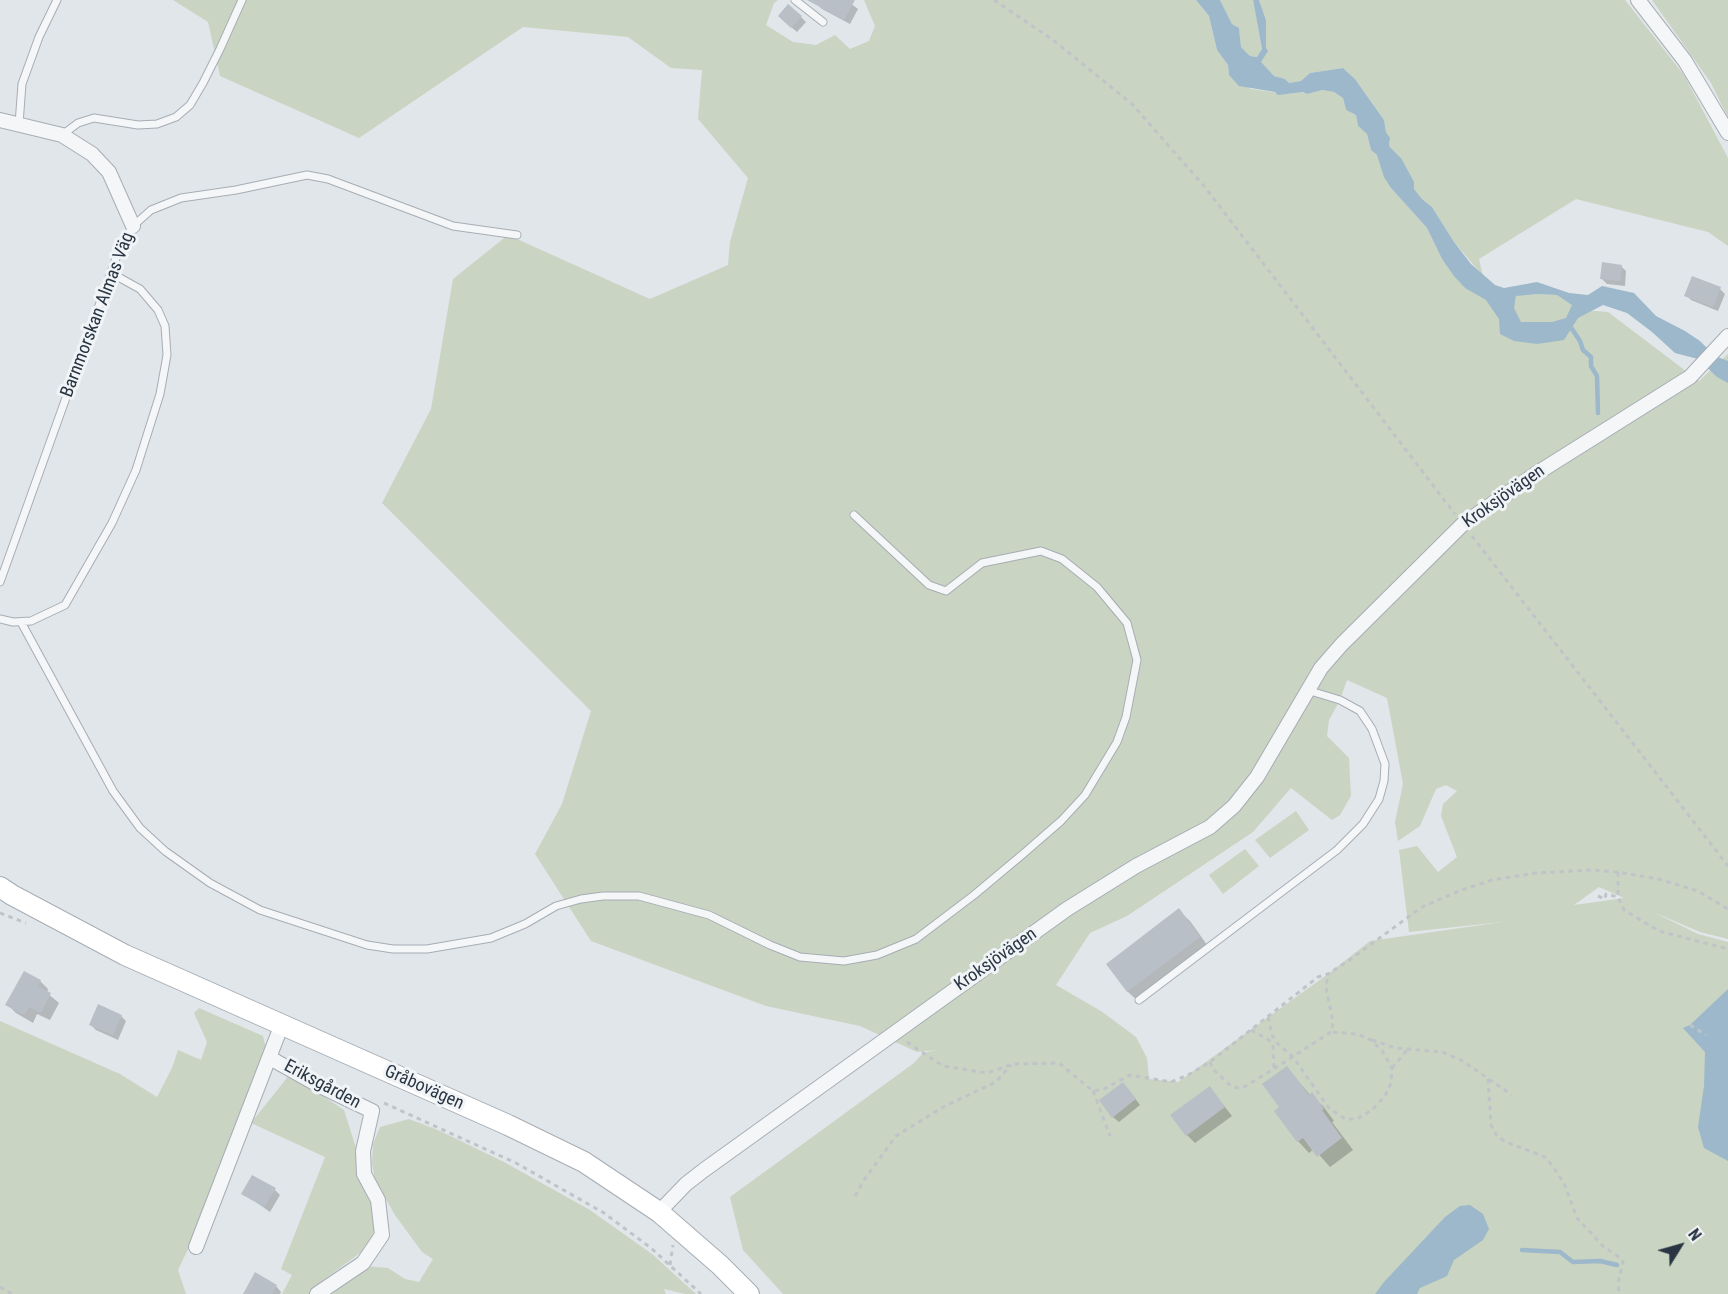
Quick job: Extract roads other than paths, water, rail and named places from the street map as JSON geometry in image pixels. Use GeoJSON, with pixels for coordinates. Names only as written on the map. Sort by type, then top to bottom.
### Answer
{"type":"FeatureCollection","features":[{"type":"Feature","properties":{"kind":"main road","name":"Gråbovägen"},"geometry":{"type":"LineString","coordinates":[[0,876],[71,926]]}},
{"type":"Feature","properties":{"kind":"main road","name":"Gråbovägen"},"geometry":{"type":"LineString","coordinates":[[0,886],[126,955],[508,1125],[584,1162],[659,1212],[720,1265],[749,1294]]}},
{"type":"Feature","properties":{"kind":"street"},"geometry":{"type":"LineString","coordinates":[[1638,0],[1685,61],[1728,133]]}},
{"type":"Feature","properties":{"kind":"street"},"geometry":{"type":"LineString","coordinates":[[0,120],[62,135],[92,154],[109,172],[132,226]]}},
{"type":"Feature","properties":{"kind":"street","name":"Kroksjövägen"},"geometry":{"type":"LineString","coordinates":[[659,1212],[671,1198],[704,1170],[1067,909],[1136,866],[1210,827],[1234,806],[1257,777],[1321,668],[1342,644],[1463,524],[1534,475],[1690,377],[1724,340]]}},
{"type":"Feature","properties":{"kind":"street","name":"Eriksgården"},"geometry":{"type":"LineString","coordinates":[[196,1247],[282,1024]]}},
{"type":"Feature","properties":{"kind":"street","name":"Eriksgården"},"geometry":{"type":"LineString","coordinates":[[270,1058],[318,1085],[372,1111],[363,1151],[364,1174],[378,1200],[382,1235],[363,1263],[317,1294]]}},
{"type":"Feature","properties":{"kind":"lane"},"geometry":{"type":"LineString","coordinates":[[19,124],[22,84],[39,37],[57,0]]}},
{"type":"Feature","properties":{"kind":"lane"},"geometry":{"type":"LineString","coordinates":[[62,135],[78,123],[94,118],[138,125],[157,124],[176,117],[190,105],[220,49],[242,0]]}},
{"type":"Feature","properties":{"kind":"lane"},"geometry":{"type":"LineString","coordinates":[[795,0],[823,22]]}},
{"type":"Feature","properties":{"kind":"lane","name":"Barnmorskan Almas Väg"},"geometry":{"type":"LineString","coordinates":[[0,582],[120,248],[132,226],[151,210],[181,198],[236,190],[306,175],[328,179],[453,226],[517,235]]}},
{"type":"Feature","properties":{"kind":"lane"},"geometry":{"type":"LineString","coordinates":[[0,619],[31,621],[65,605],[112,523],[136,470],[160,394],[167,356],[165,326],[158,310],[140,289],[111,273]]}},
{"type":"Feature","properties":{"kind":"lane"},"geometry":{"type":"LineString","coordinates":[[21,622],[113,791],[140,828],[165,851],[210,883],[260,910],[367,945],[393,949],[427,950],[491,938],[525,924],[556,906],[581,899],[603,896],[639,896],[709,915],[800,957],[844,961],[862,959],[898,948],[916,939],[941,921],[1023,854],[1085,795],[1117,742],[1126,717],[1137,660],[1127,623],[1096,587],[1062,559],[1041,552],[982,564],[946,591],[929,585],[854,515]]}},
{"type":"Feature","properties":{"kind":"lane"},"geometry":{"type":"LineString","coordinates":[[1139,1000],[1337,850],[1363,824],[1378,799],[1384,781],[1385,764],[1372,729],[1360,711],[1340,700],[1307,690]]}},
{"type":"Feature","properties":{"kind":"water"},"geometry":{"type":"Polygon","coordinates":[[[1196,0],[1220,0],[1232,24],[1239,28],[1241,47],[1250,56],[1257,57],[1262,49],[1253,0],[1259,0],[1266,20],[1266,48],[1268,51],[1261,62],[1274,76],[1285,79],[1289,83],[1301,81],[1310,73],[1343,68],[1355,79],[1384,120],[1386,132],[1390,138],[1389,146],[1401,158],[1414,182],[1414,189],[1432,207],[1471,264],[1495,285],[1504,288],[1537,282],[1569,293],[1588,295],[1602,286],[1634,293],[1656,316],[1700,341],[1715,356],[1728,361],[1728,383],[1717,377],[1698,359],[1675,353],[1627,313],[1603,305],[1578,318],[1564,340],[1537,344],[1514,341],[1500,334],[1499,319],[1486,300],[1465,288],[1454,276],[1442,259],[1427,228],[1391,188],[1384,177],[1377,155],[1371,150],[1367,134],[1358,126],[1356,115],[1346,110],[1343,98],[1334,92],[1322,90],[1307,94],[1303,92],[1278,95],[1275,92],[1239,86],[1229,75],[1228,65],[1217,50],[1209,16],[1196,0]],[[1557,295],[1516,296],[1514,308],[1521,322],[1552,322],[1566,318],[1572,305],[1557,295]]]}},
{"type":"Feature","properties":{"kind":"water"},"geometry":{"type":"Polygon","coordinates":[[[1728,989],[1728,1161],[1704,1148],[1698,1127],[1704,1086],[1705,1052],[1683,1028],[1690,1025],[1728,989]]]}},
{"type":"Feature","properties":{"kind":"water"},"geometry":{"type":"Polygon","coordinates":[[[1470,1205],[1483,1214],[1489,1229],[1483,1240],[1454,1260],[1447,1276],[1420,1288],[1417,1294],[1375,1294],[1445,1217],[1460,1206],[1470,1205]]]}},
{"type":"Feature","properties":{"kind":"waterway"},"geometry":{"type":"LineString","coordinates":[[1568,323],[1583,350],[1591,357],[1591,366],[1597,376],[1598,413]]}},
{"type":"Feature","properties":{"kind":"waterway"},"geometry":{"type":"LineString","coordinates":[[1522,1250],[1560,1252],[1573,1262],[1600,1261],[1617,1265]]}}]}
